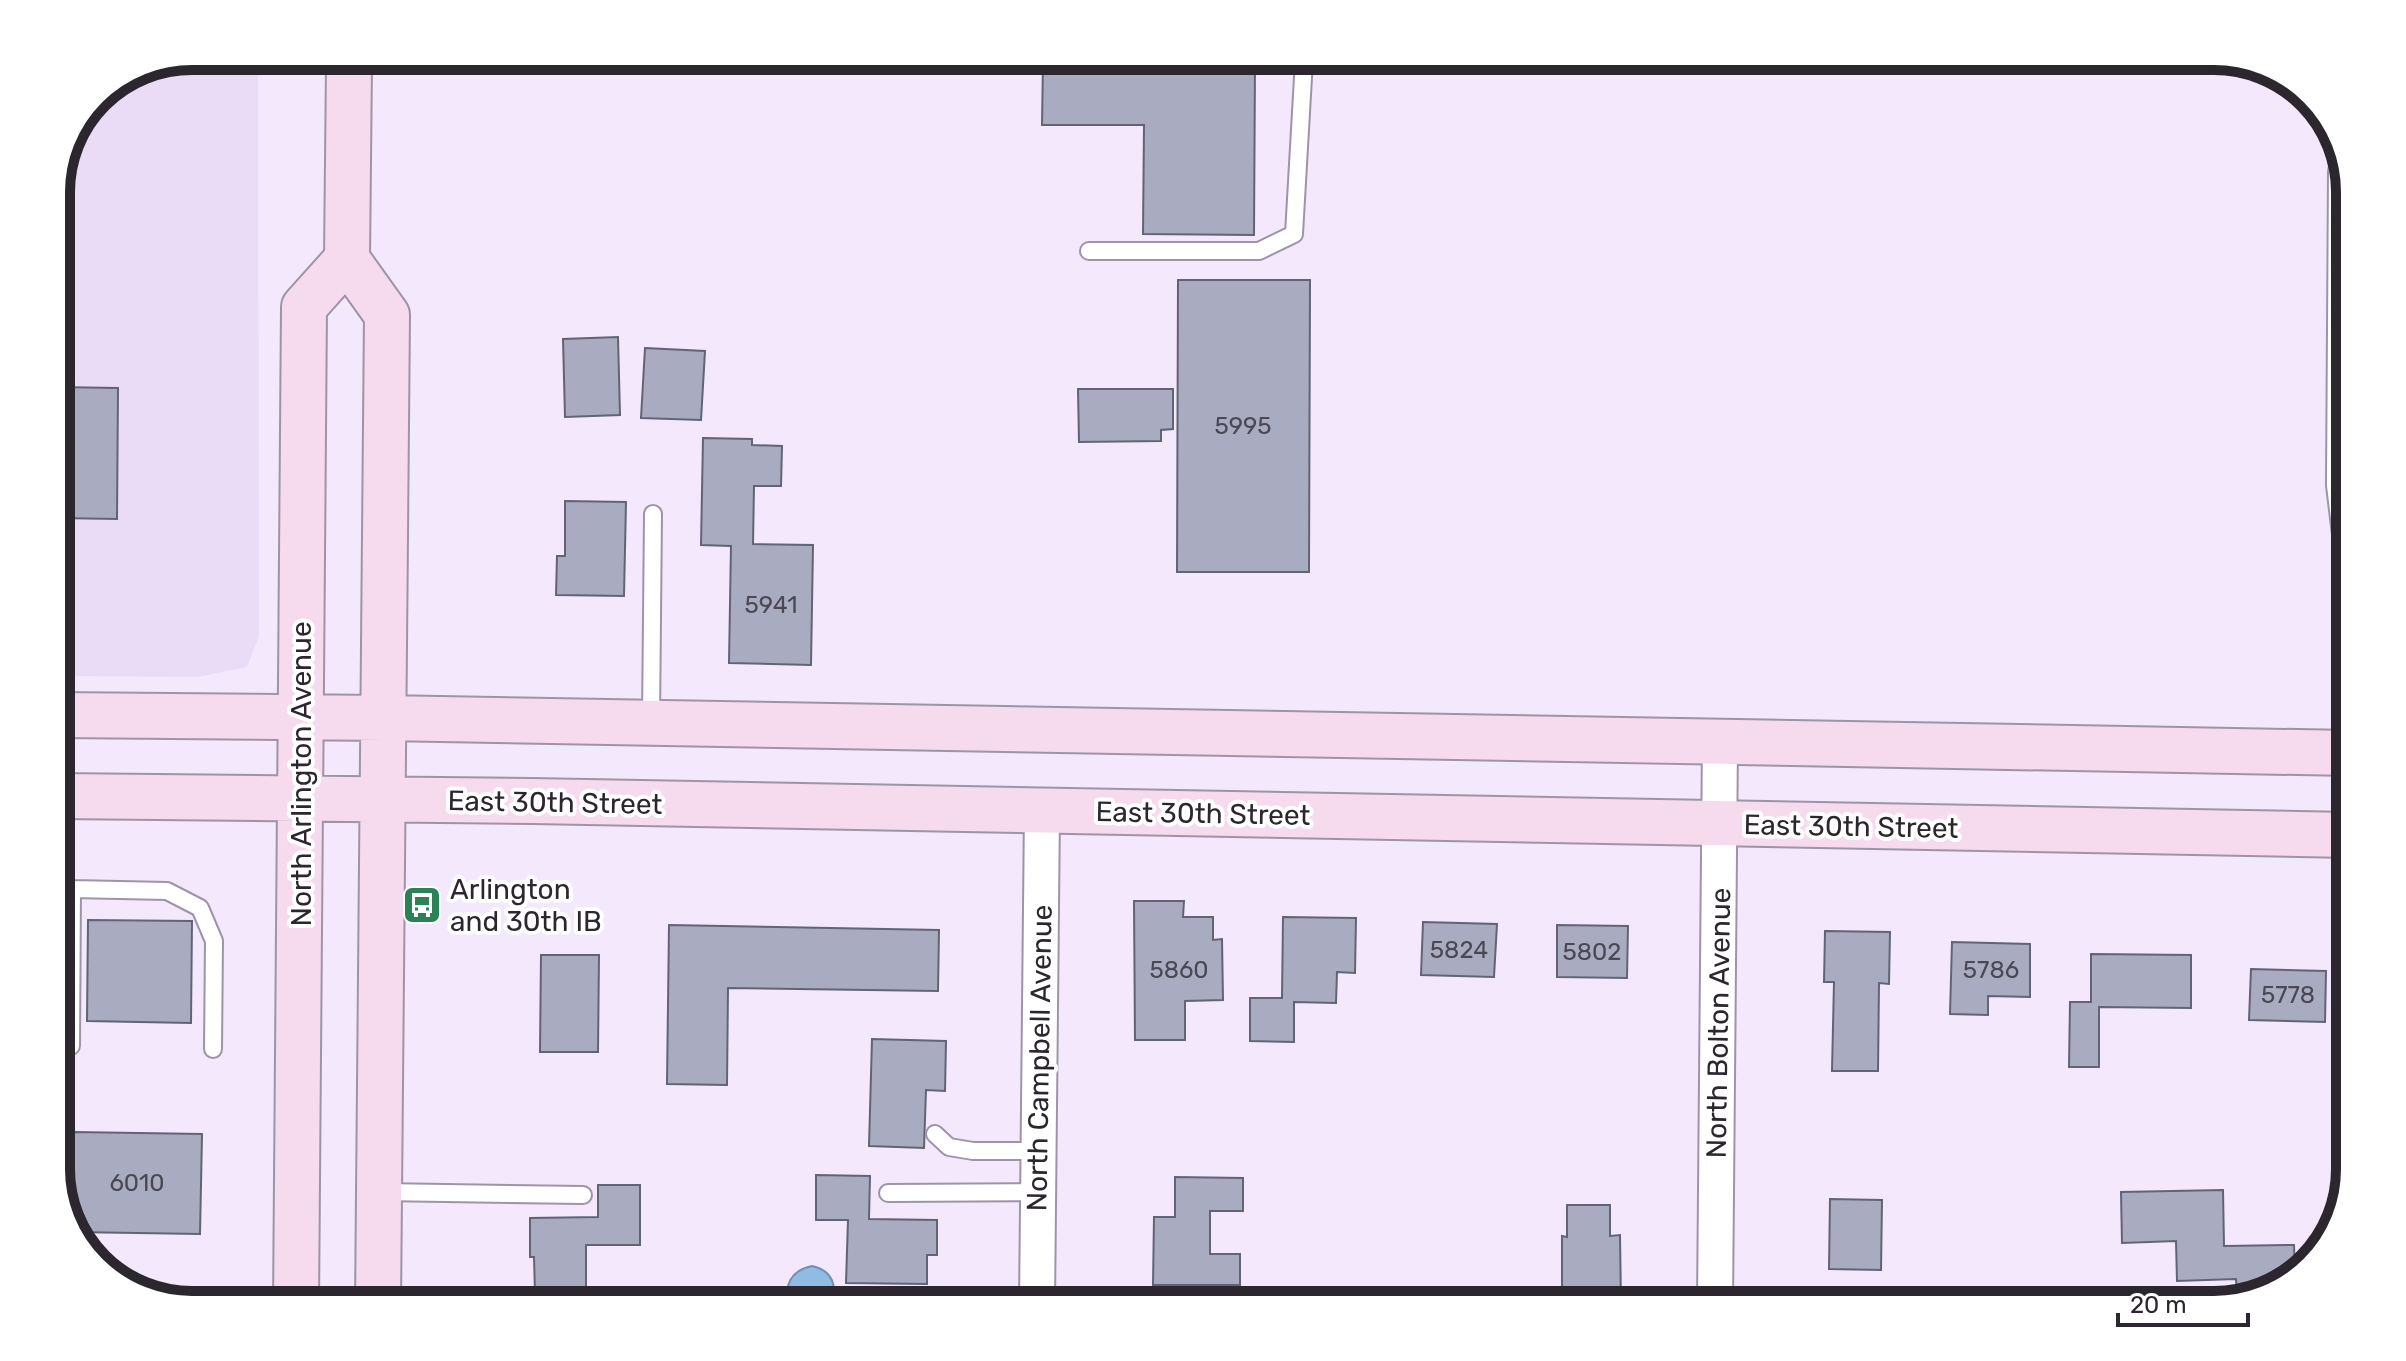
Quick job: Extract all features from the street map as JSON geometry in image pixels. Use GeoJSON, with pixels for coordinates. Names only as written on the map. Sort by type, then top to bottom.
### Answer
{"type":"FeatureCollection","features":[{"type":"Feature","properties":{"kind":"main road"},"geometry":{"type":"LineString","coordinates":[[349,70],[347,259],[387,315],[378,1291]]}},
{"type":"Feature","properties":{"kind":"main road","name":"North Arlington Avenue"},"geometry":{"type":"LineString","coordinates":[[296,1291],[304,307],[347,259]]}},
{"type":"Feature","properties":{"kind":"main road"},"geometry":{"type":"LineString","coordinates":[[70,715],[651,722],[950,730],[2336,753]]}},
{"type":"Feature","properties":{"kind":"main road","name":"East 30th Street"},"geometry":{"type":"LineString","coordinates":[[70,796],[1042,810],[2336,835]]}},
{"type":"Feature","properties":{"kind":"street","name":"North Bolton Avenue"},"geometry":{"type":"LineString","coordinates":[[1715,1291],[1720,741]]}},
{"type":"Feature","properties":{"kind":"street","name":"North Campbell Avenue"},"geometry":{"type":"LineString","coordinates":[[1037,1291],[1042,810]]}},
{"type":"Feature","properties":{"kind":"lane"},"geometry":{"type":"LineString","coordinates":[[1089,251],[1259,251],[1294,234],[1303,70]]}},
{"type":"Feature","properties":{"kind":"lane"},"geometry":{"type":"LineString","coordinates":[[651,722],[653,514]]}},
{"type":"Feature","properties":{"kind":"lane"},"geometry":{"type":"LineString","coordinates":[[71,1046],[72,889],[167,891],[200,908],[214,941],[213,1049]]}},
{"type":"Feature","properties":{"kind":"lane"},"geometry":{"type":"LineString","coordinates":[[935,1134],[949,1147],[961,1149],[1039,1151]]}},
{"type":"Feature","properties":{"kind":"lane"},"geometry":{"type":"LineString","coordinates":[[379,1192],[583,1195]]}},
{"type":"Feature","properties":{"kind":"lane"},"geometry":{"type":"LineString","coordinates":[[888,1193],[1038,1192]]}},
{"type":"Feature","properties":{"kind":"shaded area"},"geometry":{"type":"Polygon","coordinates":[[[258,70],[259,636],[247,667],[198,677],[70,676],[70,184],[79,145],[91,124],[124,91],[145,79],[168,72],[258,70]]]}},
{"type":"Feature","properties":{"kind":"water"},"geometry":{"type":"Polygon","coordinates":[[[812,1266],[825,1271],[832,1280],[834,1291],[788,1291],[790,1280],[812,1266]]]}},
{"type":"Feature","properties":{"kind":"building"},"geometry":{"type":"Polygon","coordinates":[[[1043,70],[1255,70],[1254,235],[1143,234],[1144,125],[1042,125],[1043,70]]]}},
{"type":"Feature","properties":{"kind":"building"},"geometry":{"type":"Polygon","coordinates":[[[1178,280],[1310,280],[1309,572],[1177,572],[1178,280]]]}},
{"type":"Feature","properties":{"kind":"building"},"geometry":{"type":"Polygon","coordinates":[[[618,337],[620,415],[565,417],[563,339],[618,337]]]}},
{"type":"Feature","properties":{"kind":"building"},"geometry":{"type":"Polygon","coordinates":[[[645,348],[705,351],[701,420],[641,418],[645,348]]]}},
{"type":"Feature","properties":{"kind":"building"},"geometry":{"type":"Polygon","coordinates":[[[70,387],[118,388],[117,519],[70,518],[70,387]]]}},
{"type":"Feature","properties":{"kind":"building"},"geometry":{"type":"Polygon","coordinates":[[[1078,389],[1173,389],[1173,429],[1161,430],[1161,441],[1079,442],[1078,389]]]}},
{"type":"Feature","properties":{"kind":"building"},"geometry":{"type":"Polygon","coordinates":[[[703,438],[752,439],[752,445],[782,446],[781,486],[754,486],[753,544],[813,545],[811,665],[729,663],[731,546],[701,545],[703,438]]]}},
{"type":"Feature","properties":{"kind":"building"},"geometry":{"type":"Polygon","coordinates":[[[565,501],[626,502],[624,596],[556,595],[557,556],[565,556],[565,501]]]}},
{"type":"Feature","properties":{"kind":"building"},"geometry":{"type":"Polygon","coordinates":[[[1134,901],[1184,901],[1183,917],[1213,917],[1213,940],[1222,939],[1223,1000],[1185,1001],[1185,1040],[1135,1040],[1134,901]]]}},
{"type":"Feature","properties":{"kind":"building"},"geometry":{"type":"Polygon","coordinates":[[[1283,917],[1356,918],[1355,973],[1337,972],[1336,1003],[1294,1002],[1294,1042],[1250,1041],[1250,998],[1282,998],[1283,917]]]}},
{"type":"Feature","properties":{"kind":"building"},"geometry":{"type":"Polygon","coordinates":[[[88,920],[192,921],[191,1023],[87,1021],[88,920]]]}},
{"type":"Feature","properties":{"kind":"building"},"geometry":{"type":"Polygon","coordinates":[[[1423,922],[1497,924],[1494,977],[1421,975],[1423,922]]]}},
{"type":"Feature","properties":{"kind":"building"},"geometry":{"type":"Polygon","coordinates":[[[669,925],[939,930],[938,991],[728,988],[727,1085],[667,1084],[669,925]]]}},
{"type":"Feature","properties":{"kind":"building"},"geometry":{"type":"Polygon","coordinates":[[[1557,925],[1628,926],[1627,978],[1557,977],[1557,925]]]}},
{"type":"Feature","properties":{"kind":"building"},"geometry":{"type":"Polygon","coordinates":[[[1825,931],[1890,932],[1889,984],[1879,983],[1878,1071],[1832,1071],[1834,982],[1824,982],[1825,931]]]}},
{"type":"Feature","properties":{"kind":"building"},"geometry":{"type":"Polygon","coordinates":[[[1952,942],[2030,944],[2030,997],[1988,996],[1988,1015],[1950,1014],[1952,942]]]}},
{"type":"Feature","properties":{"kind":"building"},"geometry":{"type":"Polygon","coordinates":[[[2091,954],[2191,955],[2191,1008],[2099,1007],[2099,1067],[2069,1067],[2070,1002],[2091,1002],[2091,954]]]}},
{"type":"Feature","properties":{"kind":"building"},"geometry":{"type":"Polygon","coordinates":[[[541,955],[599,955],[598,1052],[540,1052],[541,955]]]}},
{"type":"Feature","properties":{"kind":"building"},"geometry":{"type":"Polygon","coordinates":[[[2251,969],[2326,971],[2325,1022],[2249,1020],[2251,969]]]}},
{"type":"Feature","properties":{"kind":"building"},"geometry":{"type":"Polygon","coordinates":[[[872,1039],[946,1041],[945,1091],[926,1090],[924,1148],[869,1146],[872,1039]]]}},
{"type":"Feature","properties":{"kind":"building"},"geometry":{"type":"Polygon","coordinates":[[[74,1132],[202,1134],[200,1234],[88,1232],[73,1198],[74,1132]]]}},
{"type":"Feature","properties":{"kind":"building"},"geometry":{"type":"Polygon","coordinates":[[[816,1175],[870,1176],[869,1219],[937,1220],[937,1255],[927,1255],[927,1284],[846,1283],[848,1220],[816,1220],[816,1175]]]}},
{"type":"Feature","properties":{"kind":"building"},"geometry":{"type":"Polygon","coordinates":[[[1175,1177],[1243,1178],[1243,1211],[1210,1211],[1210,1254],[1240,1254],[1240,1285],[1153,1285],[1154,1217],[1175,1217],[1175,1177]]]}},
{"type":"Feature","properties":{"kind":"building"},"geometry":{"type":"Polygon","coordinates":[[[598,1185],[640,1185],[640,1245],[586,1245],[586,1291],[535,1291],[534,1257],[530,1257],[530,1218],[598,1217],[598,1185]]]}},
{"type":"Feature","properties":{"kind":"building"},"geometry":{"type":"Polygon","coordinates":[[[2223,1190],[2224,1246],[2294,1245],[2295,1260],[2261,1282],[2236,1289],[2236,1279],[2177,1281],[2176,1241],[2122,1243],[2121,1192],[2223,1190]]]}},
{"type":"Feature","properties":{"kind":"building"},"geometry":{"type":"Polygon","coordinates":[[[1830,1199],[1882,1200],[1881,1270],[1829,1269],[1830,1199]]]}},
{"type":"Feature","properties":{"kind":"building"},"geometry":{"type":"Polygon","coordinates":[[[1567,1205],[1610,1205],[1610,1236],[1620,1235],[1621,1291],[1562,1291],[1562,1236],[1567,1237],[1567,1205]]]}},
{"type":"Feature","properties":{"kind":"place","name":"Arlington and 30th IB"},"geometry":{"type":"Point","coordinates":[422,905]}}]}
